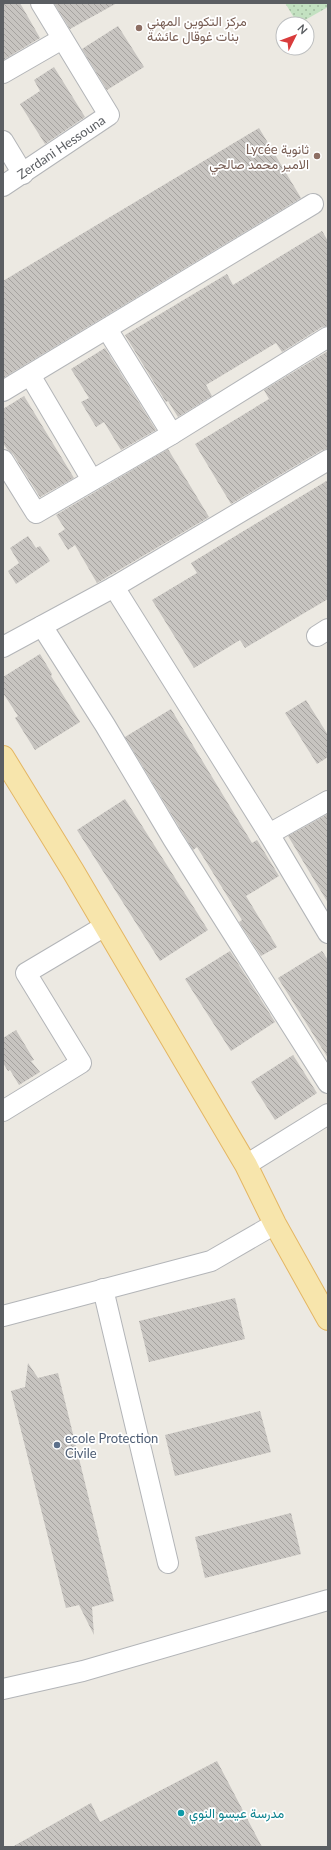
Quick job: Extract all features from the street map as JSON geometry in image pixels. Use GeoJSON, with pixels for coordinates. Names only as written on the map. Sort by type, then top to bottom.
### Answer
{"type":"FeatureCollection","features":[{"type":"Feature","properties":{"kind":"main road"},"geometry":{"type":"LineString","coordinates":[[3,757],[246,1165],[275,1224],[328,1319]]}},
{"type":"Feature","properties":{"kind":"street","name":"Zerdani Hessouna"},"geometry":{"type":"LineString","coordinates":[[3,186],[23,174],[109,114],[40,3]]}},
{"type":"Feature","properties":{"kind":"street"},"geometry":{"type":"LineString","coordinates":[[3,73],[62,39]]}},
{"type":"Feature","properties":{"kind":"street"},"geometry":{"type":"LineString","coordinates":[[3,141],[23,174]]}},
{"type":"Feature","properties":{"kind":"street"},"geometry":{"type":"LineString","coordinates":[[3,391],[313,204]]}},
{"type":"Feature","properties":{"kind":"street"},"geometry":{"type":"LineString","coordinates":[[107,329],[172,434]]}},
{"type":"Feature","properties":{"kind":"street"},"geometry":{"type":"LineString","coordinates":[[3,460],[36,513],[172,434],[328,337]]}},
{"type":"Feature","properties":{"kind":"street"},"geometry":{"type":"LineString","coordinates":[[30,375],[92,480]]}},
{"type":"Feature","properties":{"kind":"street"},"geometry":{"type":"LineString","coordinates":[[3,647],[114,587],[328,460]]}},
{"type":"Feature","properties":{"kind":"street"},"geometry":{"type":"LineString","coordinates":[[114,587],[269,834],[328,933]]}},
{"type":"Feature","properties":{"kind":"street"},"geometry":{"type":"LineString","coordinates":[[42,626],[105,725],[172,839],[328,1083]]}},
{"type":"Feature","properties":{"kind":"street"},"geometry":{"type":"LineString","coordinates":[[269,834],[328,801]]}},
{"type":"Feature","properties":{"kind":"street"},"geometry":{"type":"LineString","coordinates":[[3,1111],[81,1063],[26,973],[104,926]]}},
{"type":"Feature","properties":{"kind":"street"},"geometry":{"type":"LineString","coordinates":[[246,1165],[328,1114]]}},
{"type":"Feature","properties":{"kind":"street"},"geometry":{"type":"LineString","coordinates":[[3,1316],[211,1261],[275,1224]]}},
{"type":"Feature","properties":{"kind":"street"},"geometry":{"type":"LineString","coordinates":[[103,1289],[168,1563]]}},
{"type":"Feature","properties":{"kind":"street"},"geometry":{"type":"LineString","coordinates":[[3,1689],[83,1671],[328,1600]]}},
{"type":"Feature","properties":{"kind":"green space"},"geometry":{"type":"Polygon","coordinates":[[[285,3],[328,3],[328,7],[312,16],[293,16],[285,3]]]}},
{"type":"Feature","properties":{"kind":"building"},"geometry":{"type":"Polygon","coordinates":[[[3,3],[20,3],[40,38],[3,60],[3,3]]]}},
{"type":"Feature","properties":{"kind":"building"},"geometry":{"type":"Polygon","coordinates":[[[54,3],[117,3],[70,29],[54,3]]]}},
{"type":"Feature","properties":{"kind":"building"},"geometry":{"type":"Polygon","coordinates":[[[118,26],[144,67],[107,90],[82,49],[118,26]]]}},
{"type":"Feature","properties":{"kind":"building"},"geometry":{"type":"Polygon","coordinates":[[[54,67],[85,117],[45,144],[20,104],[40,91],[34,80],[54,67]]]}},
{"type":"Feature","properties":{"kind":"building"},"geometry":{"type":"Polygon","coordinates":[[[259,128],[301,198],[3,378],[3,281],[259,128]]]}},
{"type":"Feature","properties":{"kind":"building"},"geometry":{"type":"Polygon","coordinates":[[[322,231],[328,241],[328,326],[322,327],[282,352],[276,343],[206,385],[212,396],[178,417],[168,401],[166,402],[125,335],[227,274],[233,285],[322,231]]]}},
{"type":"Feature","properties":{"kind":"building"},"geometry":{"type":"Polygon","coordinates":[[[105,348],[156,430],[121,450],[104,422],[96,427],[81,402],[89,398],[71,369],[105,348]]]}},
{"type":"Feature","properties":{"kind":"building"},"geometry":{"type":"Polygon","coordinates":[[[328,351],[328,449],[322,450],[231,504],[195,444],[269,399],[264,390],[328,351]]]}},
{"type":"Feature","properties":{"kind":"building"},"geometry":{"type":"Polygon","coordinates":[[[24,396],[74,478],[40,497],[13,454],[3,443],[3,409],[24,396]]]}},
{"type":"Feature","properties":{"kind":"building"},"geometry":{"type":"Polygon","coordinates":[[[168,449],[209,517],[97,583],[75,545],[68,550],[58,534],[65,529],[56,515],[168,449]]]}},
{"type":"Feature","properties":{"kind":"building"},"geometry":{"type":"Polygon","coordinates":[[[328,480],[328,599],[245,648],[240,640],[194,668],[152,600],[197,573],[191,563],[328,480]]]}},
{"type":"Feature","properties":{"kind":"building"},"geometry":{"type":"Polygon","coordinates":[[[28,536],[36,548],[40,546],[50,561],[16,584],[8,571],[19,563],[10,548],[28,536]]]}},
{"type":"Feature","properties":{"kind":"building"},"geometry":{"type":"Polygon","coordinates":[[[40,654],[52,674],[51,676],[80,722],[35,750],[15,718],[18,716],[3,693],[3,677],[40,654]]]}},
{"type":"Feature","properties":{"kind":"building"},"geometry":{"type":"Polygon","coordinates":[[[306,700],[328,735],[328,757],[317,764],[285,713],[306,700]]]}},
{"type":"Feature","properties":{"kind":"building"},"geometry":{"type":"Polygon","coordinates":[[[171,709],[252,843],[257,840],[279,876],[246,896],[277,947],[261,956],[239,922],[242,920],[197,847],[193,850],[125,737],[171,709]]]}},
{"type":"Feature","properties":{"kind":"building"},"geometry":{"type":"Polygon","coordinates":[[[125,799],[208,930],[160,961],[77,830],[125,799]]]}},
{"type":"Feature","properties":{"kind":"building"},"geometry":{"type":"Polygon","coordinates":[[[328,814],[328,903],[288,836],[328,814]]]}},
{"type":"Feature","properties":{"kind":"building"},"geometry":{"type":"Polygon","coordinates":[[[230,951],[275,1022],[231,1051],[185,979],[230,951]]]}},
{"type":"Feature","properties":{"kind":"building"},"geometry":{"type":"Polygon","coordinates":[[[322,951],[328,960],[328,1058],[278,978],[322,951]]]}},
{"type":"Feature","properties":{"kind":"building"},"geometry":{"type":"Polygon","coordinates":[[[16,1030],[34,1060],[31,1061],[40,1072],[19,1085],[10,1070],[8,1071],[3,1063],[3,1038],[16,1030]]]}},
{"type":"Feature","properties":{"kind":"building"},"geometry":{"type":"Polygon","coordinates":[[[293,1055],[317,1093],[275,1120],[251,1082],[293,1055]]]}},
{"type":"Feature","properties":{"kind":"building"},"geometry":{"type":"Polygon","coordinates":[[[235,1298],[245,1339],[149,1362],[139,1321],[235,1298]]]}},
{"type":"Feature","properties":{"kind":"building"},"geometry":{"type":"Polygon","coordinates":[[[28,1363],[38,1378],[58,1373],[114,1601],[92,1607],[94,1635],[79,1605],[66,1608],[11,1391],[25,1387],[28,1363]]]}},
{"type":"Feature","properties":{"kind":"building"},"geometry":{"type":"Polygon","coordinates":[[[260,1411],[271,1452],[175,1476],[165,1435],[260,1411]]]}},
{"type":"Feature","properties":{"kind":"building"},"geometry":{"type":"Polygon","coordinates":[[[291,1513],[301,1554],[205,1578],[195,1537],[291,1513]]]}},
{"type":"Feature","properties":{"kind":"building","name":"مدرسة عيسو النوي"},"geometry":{"type":"Polygon","coordinates":[[[217,1761],[262,1847],[12,1847],[91,1803],[100,1822],[217,1761]]]}},
{"type":"Feature","properties":{"kind":"place","name":"مركز التكوين المهني بنات غوقال عائشة"},"geometry":{"type":"Point","coordinates":[139,28]}},
{"type":"Feature","properties":{"kind":"place","name":"Lycée ثانوية الامير محمد صالحي"},"geometry":{"type":"Point","coordinates":[317,156]}},
{"type":"Feature","properties":{"kind":"place","name":"ecole Protection Civile"},"geometry":{"type":"Point","coordinates":[57,1445]}},
{"type":"Feature","properties":{"kind":"place","name":"مدرسة عيسو النوي"},"geometry":{"type":"Point","coordinates":[181,1813]}}]}
